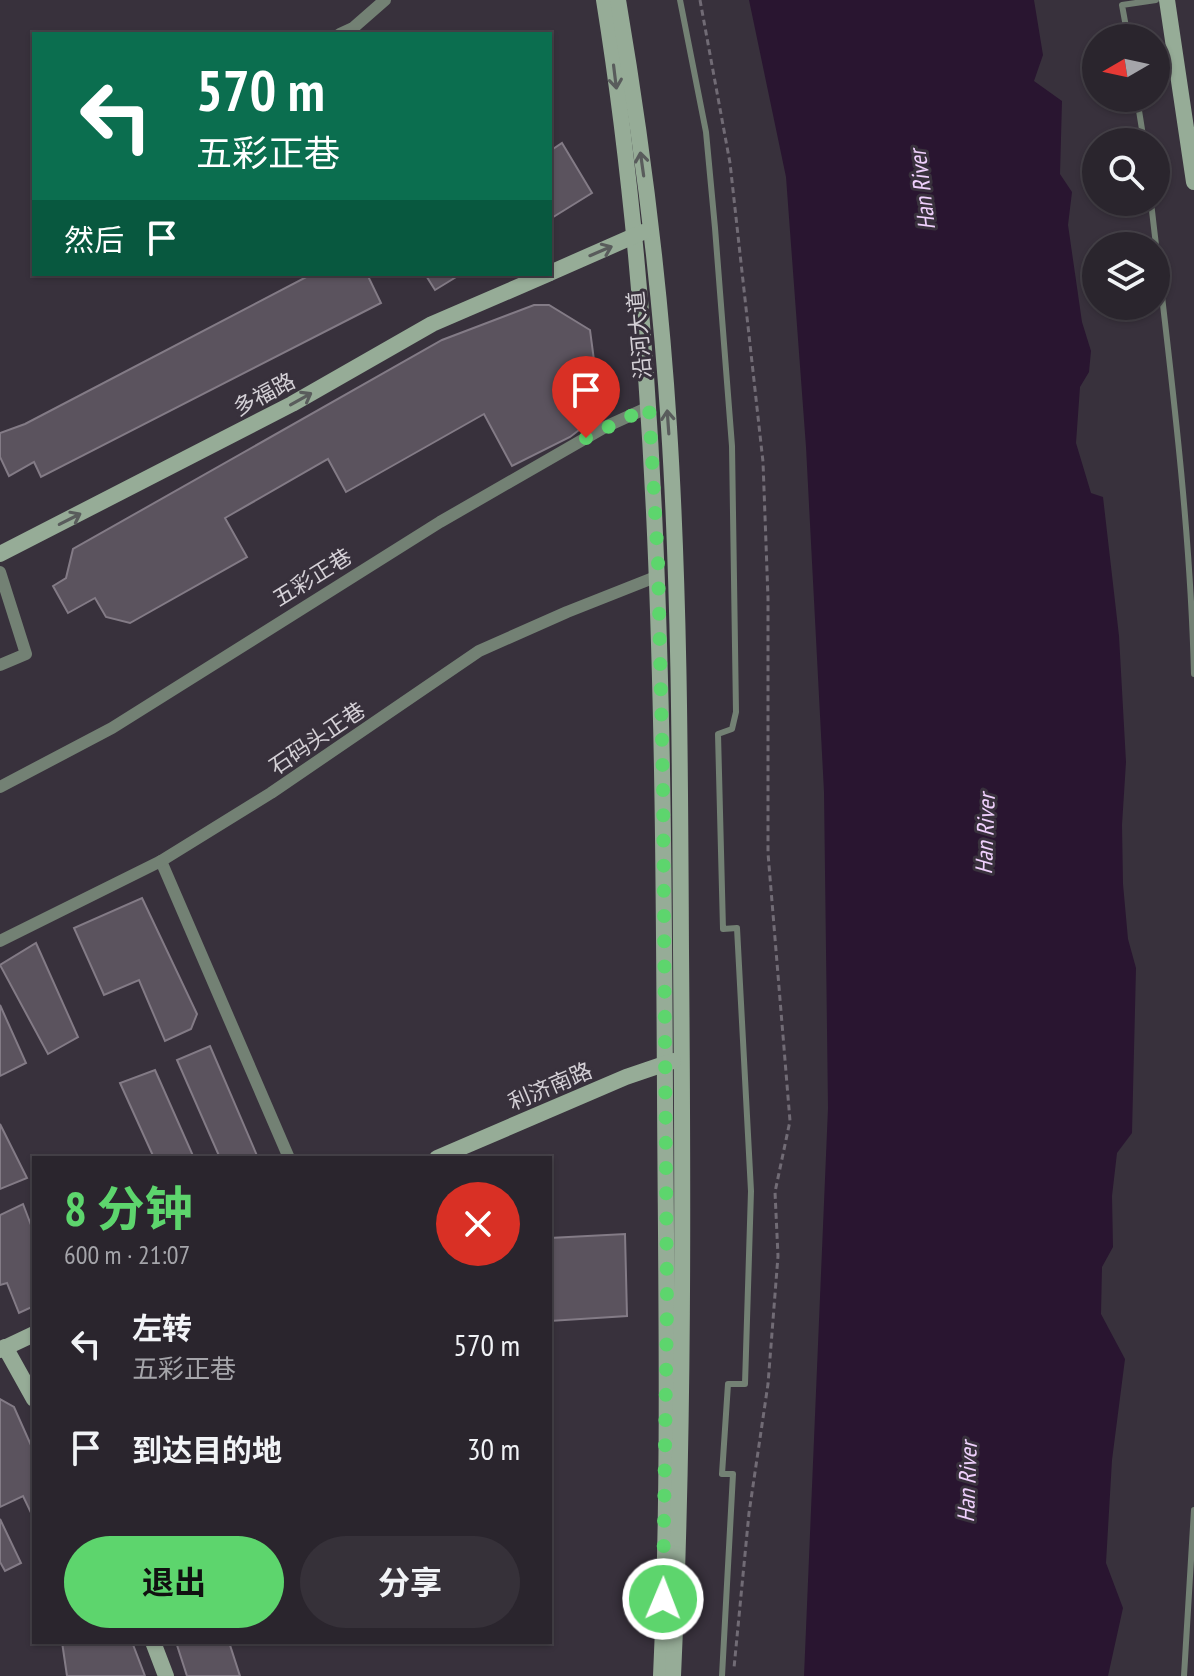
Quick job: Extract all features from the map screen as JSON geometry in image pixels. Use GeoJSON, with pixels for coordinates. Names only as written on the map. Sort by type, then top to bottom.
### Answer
{"type":"FeatureCollection","features":[{"type":"Feature","properties":{"kind":"main road","name":"沿河大道"},"geometry":{"type":"LineString","coordinates":[[604,0],[635,237],[649,407],[658,576],[663,786],[667,1412],[661,1676]]}},
{"type":"Feature","properties":{"kind":"main road","name":"沿河大道"},"geometry":{"type":"LineString","coordinates":[[618,0],[650,228],[669,424],[675,563],[682,1058],[682,1395],[673,1676]]}},
{"type":"Feature","properties":{"kind":"main road"},"geometry":{"type":"LineString","coordinates":[[1167,0],[1194,182]]}},
{"type":"Feature","properties":{"kind":"main road","name":"多福路"},"geometry":{"type":"LineString","coordinates":[[552,273],[650,228]]}},
{"type":"Feature","properties":{"kind":"main road","name":"多福路"},"geometry":{"type":"LineString","coordinates":[[0,554],[292,404],[432,324],[544,276]]}},
{"type":"Feature","properties":{"kind":"main road","name":"利济南路"},"geometry":{"type":"LineString","coordinates":[[442,1156],[626,1077],[682,1058]]}},
{"type":"Feature","properties":{"kind":"main road"},"geometry":{"type":"LineString","coordinates":[[32,1335],[2,1346],[32,1396]]}},
{"type":"Feature","properties":{"kind":"main road"},"geometry":{"type":"LineString","coordinates":[[154,1644],[166,1676]]}},
{"type":"Feature","properties":{"kind":"street"},"geometry":{"type":"LineString","coordinates":[[344,32],[385,0]]}},
{"type":"Feature","properties":{"kind":"street","name":"五彩正巷"},"geometry":{"type":"LineString","coordinates":[[0,787],[112,728],[440,522],[605,427],[649,407]]}},
{"type":"Feature","properties":{"kind":"street"},"geometry":{"type":"LineString","coordinates":[[0,572],[26,654],[0,665]]}},
{"type":"Feature","properties":{"kind":"street","name":"石码头正巷"},"geometry":{"type":"LineString","coordinates":[[0,941],[161,861],[307,769],[479,651],[658,576]]}},
{"type":"Feature","properties":{"kind":"street"},"geometry":{"type":"LineString","coordinates":[[161,861],[288,1156]]}},
{"type":"Feature","properties":{"kind":"lane"},"geometry":{"type":"LineString","coordinates":[[680,0],[706,132],[732,446],[736,568],[736,712],[732,729],[718,734],[718,826],[723,929],[737,928],[751,1191],[745,1384],[728,1384],[722,1474],[733,1474],[722,1676]]}},
{"type":"Feature","properties":{"kind":"lane"},"geometry":{"type":"LineString","coordinates":[[1125,24],[1122,5],[1156,0]]}},
{"type":"Feature","properties":{"kind":"lane"},"geometry":{"type":"LineString","coordinates":[[1153,216],[1181,468],[1192,598],[1194,674]]}},
{"type":"Feature","properties":{"kind":"lane"},"geometry":{"type":"LineString","coordinates":[[1184,1676],[1194,1510]]}},
{"type":"Feature","properties":{"kind":"path"},"geometry":{"type":"LineString","coordinates":[[700,0],[730,163],[763,462],[768,598],[768,853],[790,1121],[775,1192],[778,1256],[768,1384],[749,1513],[733,1676]]}},
{"type":"Feature","properties":{"kind":"water","name":"Han River"},"geometry":{"type":"Polygon","coordinates":[[[749,0],[1034,0],[1043,55],[1034,81],[1062,101],[1060,174],[1072,192],[1068,225],[1082,322],[1091,351],[1089,372],[1080,387],[1076,443],[1091,493],[1103,497],[1119,636],[1126,762],[1122,825],[1123,884],[1128,939],[1136,968],[1132,1133],[1117,1153],[1112,1196],[1113,1247],[1102,1267],[1101,1314],[1125,1359],[1112,1460],[1106,1563],[1123,1608],[1108,1676],[804,1676],[828,1108],[824,792],[806,447],[786,177],[749,0]]]}},
{"type":"Feature","properties":{"kind":"building"},"geometry":{"type":"Polygon","coordinates":[[[562,143],[592,193],[552,218],[552,150],[562,143]]]}},
{"type":"Feature","properties":{"kind":"building"},"geometry":{"type":"Polygon","coordinates":[[[308,276],[368,276],[381,303],[41,477],[34,462],[9,476],[0,457],[0,433],[25,424],[308,276]]]}},
{"type":"Feature","properties":{"kind":"building"},"geometry":{"type":"Polygon","coordinates":[[[426,276],[458,276],[435,290],[426,276]]]}},
{"type":"Feature","properties":{"kind":"building"},"geometry":{"type":"Polygon","coordinates":[[[534,305],[549,305],[590,330],[601,413],[570,437],[512,466],[484,414],[346,492],[328,459],[225,518],[247,557],[130,623],[106,617],[95,598],[68,613],[53,586],[66,578],[73,549],[442,340],[534,305]]]}},
{"type":"Feature","properties":{"kind":"building"},"geometry":{"type":"Polygon","coordinates":[[[142,898],[197,1014],[191,1029],[165,1041],[139,980],[104,995],[74,928],[142,898]]]}},
{"type":"Feature","properties":{"kind":"building"},"geometry":{"type":"Polygon","coordinates":[[[36,943],[78,1037],[48,1054],[0,965],[36,943]]]}},
{"type":"Feature","properties":{"kind":"building"},"geometry":{"type":"Polygon","coordinates":[[[0,1005],[26,1063],[0,1076],[0,1005]]]}},
{"type":"Feature","properties":{"kind":"building"},"geometry":{"type":"Polygon","coordinates":[[[210,1046],[257,1156],[219,1156],[177,1060],[210,1046]]]}},
{"type":"Feature","properties":{"kind":"building"},"geometry":{"type":"Polygon","coordinates":[[[155,1070],[193,1156],[153,1156],[120,1083],[155,1070]]]}},
{"type":"Feature","properties":{"kind":"building"},"geometry":{"type":"Polygon","coordinates":[[[0,1124],[27,1178],[0,1189],[0,1124]]]}},
{"type":"Feature","properties":{"kind":"building"},"geometry":{"type":"Polygon","coordinates":[[[23,1204],[32,1228],[32,1307],[19,1313],[7,1283],[0,1285],[0,1215],[23,1204]]]}},
{"type":"Feature","properties":{"kind":"building"},"geometry":{"type":"Polygon","coordinates":[[[625,1234],[627,1316],[552,1321],[552,1238],[625,1234]]]}},
{"type":"Feature","properties":{"kind":"building"},"geometry":{"type":"Polygon","coordinates":[[[0,1399],[14,1407],[32,1448],[32,1515],[23,1496],[0,1507],[0,1399]]]}},
{"type":"Feature","properties":{"kind":"building"},"geometry":{"type":"Polygon","coordinates":[[[0,1519],[21,1563],[5,1571],[0,1562],[0,1519]]]}},
{"type":"Feature","properties":{"kind":"building"},"geometry":{"type":"Polygon","coordinates":[[[62,1644],[133,1644],[145,1676],[67,1676],[62,1644]]]}},
{"type":"Feature","properties":{"kind":"building"},"geometry":{"type":"Polygon","coordinates":[[[177,1644],[230,1644],[240,1676],[187,1676],[177,1644]]]}},
{"type":"Feature","properties":{"kind":"route"},"geometry":{"type":"LineString","coordinates":[[586,438],[649,407],[658,563],[663,786],[667,1443],[663,1599]]}}]}
